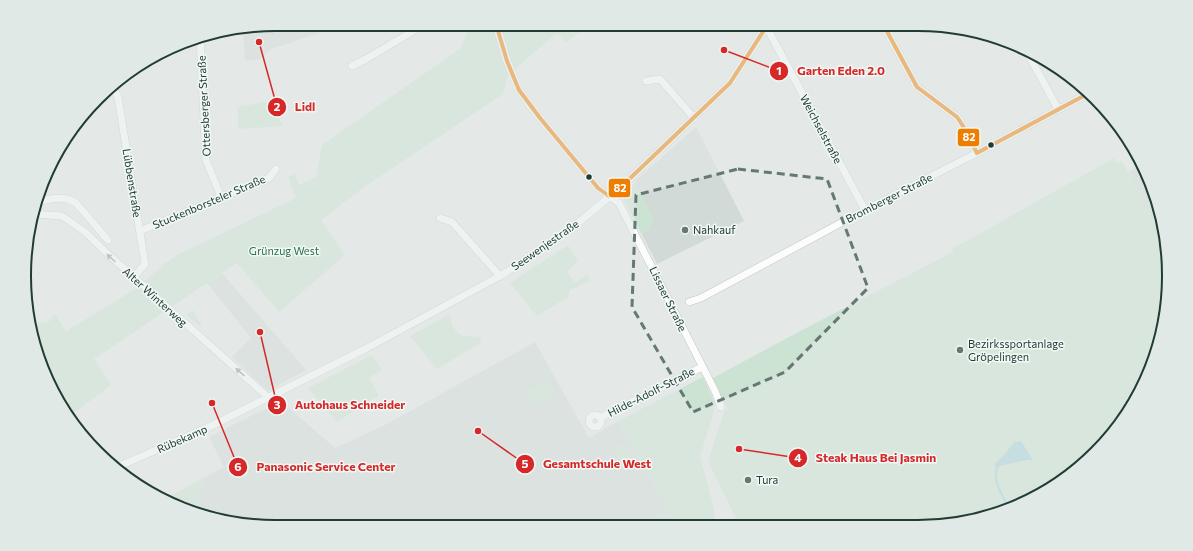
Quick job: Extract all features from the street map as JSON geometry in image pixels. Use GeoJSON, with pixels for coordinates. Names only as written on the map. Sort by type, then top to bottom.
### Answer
{"type":"FeatureCollection","features":[{"type":"Feature","properties":{"kind":"street"},"geometry":{"type":"LineString","coordinates":[[352,66],[413,31]]}},
{"type":"Feature","properties":{"kind":"street","name":"Lissaer Straße"},"geometry":{"type":"LineString","coordinates":[[498,31],[508,62],[520,90],[540,118],[598,188],[619,203],[715,391],[721,407]]}},
{"type":"Feature","properties":{"kind":"street","name":"Seewenjestraße"},"geometry":{"type":"LineString","coordinates":[[269,398],[367,348],[500,276],[575,225],[621,187],[730,83],[763,31]]}},
{"type":"Feature","properties":{"kind":"street","name":"Weichselstraße"},"geometry":{"type":"LineString","coordinates":[[770,31],[865,210]]}},
{"type":"Feature","properties":{"kind":"street"},"geometry":{"type":"LineString","coordinates":[[887,31],[917,87],[957,117],[976,153]]}},
{"type":"Feature","properties":{"kind":"street","name":"Ottersberger Straße"},"geometry":{"type":"LineString","coordinates":[[200,43],[206,160],[221,197]]}},
{"type":"Feature","properties":{"kind":"street"},"geometry":{"type":"LineString","coordinates":[[1031,59],[1058,109]]}},
{"type":"Feature","properties":{"kind":"street"},"geometry":{"type":"LineString","coordinates":[[646,81],[660,79],[694,118]]}},
{"type":"Feature","properties":{"kind":"street","name":"Lübbenstraße"},"geometry":{"type":"LineString","coordinates":[[115,91],[118,97],[145,264],[134,277]]}},
{"type":"Feature","properties":{"kind":"street","name":"Bromberger Straße"},"geometry":{"type":"LineString","coordinates":[[689,302],[701,298],[1083,96]]}},
{"type":"Feature","properties":{"kind":"street","name":"Stuckenborsteler Straße"},"geometry":{"type":"LineString","coordinates":[[140,231],[270,178],[276,169]]}},
{"type":"Feature","properties":{"kind":"street"},"geometry":{"type":"LineString","coordinates":[[43,200],[57,198],[68,199],[76,203],[108,240]]}},
{"type":"Feature","properties":{"kind":"street","name":"Alter Winterweg"},"geometry":{"type":"LineString","coordinates":[[39,214],[62,216],[85,232],[269,398]]}},
{"type":"Feature","properties":{"kind":"street"},"geometry":{"type":"LineString","coordinates":[[440,218],[452,222],[500,276]]}},
{"type":"Feature","properties":{"kind":"street","name":"Hilde-Adolf-Straße"},"geometry":{"type":"LineString","coordinates":[[600,418],[702,367]]}},
{"type":"Feature","properties":{"kind":"street","name":"Rübekamp"},"geometry":{"type":"LineString","coordinates":[[122,465],[211,426],[269,398]]}},
{"type":"Feature","properties":{"kind":"highlighted area"},"geometry":{"type":"Polygon","coordinates":[[[738,169],[827,179],[868,288],[785,372],[693,412],[632,307],[636,195],[738,169]]]}},
{"type":"Feature","properties":{"kind":"shaded area"},"geometry":{"type":"Polygon","coordinates":[[[276,31],[325,31],[269,50],[260,59],[245,61],[243,33],[276,31]]]}},
{"type":"Feature","properties":{"kind":"shaded area"},"geometry":{"type":"Polygon","coordinates":[[[696,127],[744,221],[657,264],[623,195],[636,183],[635,181],[696,127]]]}},
{"type":"Feature","properties":{"kind":"shaded area"},"geometry":{"type":"Polygon","coordinates":[[[1137,167],[1154,212],[1157,227],[1128,172],[1137,167]]]}},
{"type":"Feature","properties":{"kind":"shaded area"},"geometry":{"type":"Polygon","coordinates":[[[222,273],[306,370],[268,391],[232,357],[251,338],[207,283],[222,273]]]}},
{"type":"Feature","properties":{"kind":"shaded area"},"geometry":{"type":"Polygon","coordinates":[[[535,342],[589,438],[618,421],[669,512],[652,520],[276,520],[244,518],[212,512],[196,506],[207,476],[224,467],[209,437],[281,401],[335,448],[387,424],[535,342]]]}},
{"type":"Feature","properties":{"kind":"green space","name":"Grünzug West"},"geometry":{"type":"Polygon","coordinates":[[[467,31],[581,31],[566,42],[557,33],[508,75],[503,94],[364,187],[321,220],[345,255],[279,312],[237,263],[94,359],[111,385],[74,413],[56,384],[39,339],[36,325],[41,322],[49,322],[55,314],[66,331],[137,288],[164,264],[179,254],[296,198],[288,177],[295,174],[299,185],[316,177],[322,145],[461,48],[467,31]]]}},
{"type":"Feature","properties":{"kind":"green space"},"geometry":{"type":"Polygon","coordinates":[[[270,101],[283,126],[238,129],[238,107],[270,101]]]}},
{"type":"Feature","properties":{"kind":"green space","name":"Bezirkssportanlage Gröpelingen"},"geometry":{"type":"Polygon","coordinates":[[[1114,158],[1117,164],[1122,161],[1157,227],[1160,244],[1162,276],[1160,307],[1154,339],[1137,384],[1121,411],[1101,437],[1079,459],[1053,479],[1026,495],[981,512],[949,518],[918,520],[737,520],[708,461],[724,412],[728,409],[711,379],[953,252],[952,249],[1114,158]]]}},
{"type":"Feature","properties":{"kind":"green space"},"geometry":{"type":"Polygon","coordinates":[[[636,183],[654,220],[654,223],[650,226],[651,229],[642,235],[623,197],[623,195],[636,183]]]}},
{"type":"Feature","properties":{"kind":"green space"},"geometry":{"type":"Polygon","coordinates":[[[1150,200],[1156,222],[1146,202],[1150,200]]]}},
{"type":"Feature","properties":{"kind":"green space"},"geometry":{"type":"Polygon","coordinates":[[[568,245],[578,261],[567,272],[575,282],[587,275],[590,280],[570,290],[568,297],[537,316],[510,283],[568,245]]]}},
{"type":"Feature","properties":{"kind":"green space"},"geometry":{"type":"Polygon","coordinates":[[[193,310],[202,326],[201,327],[186,315],[193,310]]]}},
{"type":"Feature","properties":{"kind":"green space"},"geometry":{"type":"Polygon","coordinates":[[[450,314],[453,325],[458,333],[465,337],[471,335],[474,338],[479,336],[482,342],[437,369],[410,336],[450,314]]]}},
{"type":"Feature","properties":{"kind":"green space"},"geometry":{"type":"Polygon","coordinates":[[[372,355],[382,370],[369,378],[379,395],[337,422],[308,388],[372,355]]]}},
{"type":"Feature","properties":{"kind":"green space"},"geometry":{"type":"Polygon","coordinates":[[[703,377],[715,404],[712,419],[700,456],[714,509],[715,520],[652,520],[669,512],[618,421],[703,377]]]}},
{"type":"Feature","properties":{"kind":"green space"},"geometry":{"type":"Polygon","coordinates":[[[548,379],[556,393],[532,406],[525,392],[548,379]]]}},
{"type":"Feature","properties":{"kind":"green space"},"geometry":{"type":"Polygon","coordinates":[[[623,443],[633,459],[622,465],[612,449],[623,443]]]}},
{"type":"Feature","properties":{"kind":"green space"},"geometry":{"type":"Polygon","coordinates":[[[207,476],[196,506],[170,496],[207,476]]]}},
{"type":"Feature","properties":{"kind":"water"},"geometry":{"type":"Polygon","coordinates":[[[1021,441],[1033,460],[994,467],[1014,442],[1021,441]]]}},
{"type":"Feature","properties":{"kind":"waterway"},"geometry":{"type":"LineString","coordinates":[[998,466],[996,471],[997,483],[1006,503]]}},
{"type":"Feature","properties":{"kind":"transit line","name":"82"},"geometry":{"type":"LineString","coordinates":[[498,31],[507,61],[519,90],[540,118],[598,188],[609,196],[621,187],[730,83],[763,31]]}},
{"type":"Feature","properties":{"kind":"transit line","name":"82"},"geometry":{"type":"LineString","coordinates":[[887,31],[917,87],[957,117],[977,153],[1083,96]]}},
{"type":"Feature","properties":{"kind":"place","name":"Lidl"},"geometry":{"type":"Point","coordinates":[259,42]}},
{"type":"Feature","properties":{"kind":"place","name":"Garten Eden 2.0"},"geometry":{"type":"Point","coordinates":[724,50]}},
{"type":"Feature","properties":{"kind":"place","name":"Nahkauf"},"geometry":{"type":"Point","coordinates":[685,230]}},
{"type":"Feature","properties":{"kind":"place","name":"Autohaus Schneider"},"geometry":{"type":"Point","coordinates":[260,332]}},
{"type":"Feature","properties":{"kind":"place","name":"Bezirkssportanlage Gröpelingen"},"geometry":{"type":"Point","coordinates":[960,350]}},
{"type":"Feature","properties":{"kind":"place","name":"Panasonic Service Center"},"geometry":{"type":"Point","coordinates":[212,403]}},
{"type":"Feature","properties":{"kind":"place","name":"Gesamtschule West"},"geometry":{"type":"Point","coordinates":[478,431]}},
{"type":"Feature","properties":{"kind":"place","name":"Steak Haus Bei Jasmin"},"geometry":{"type":"Point","coordinates":[739,449]}},
{"type":"Feature","properties":{"kind":"place","name":"Tura"},"geometry":{"type":"Point","coordinates":[748,480]}}]}
